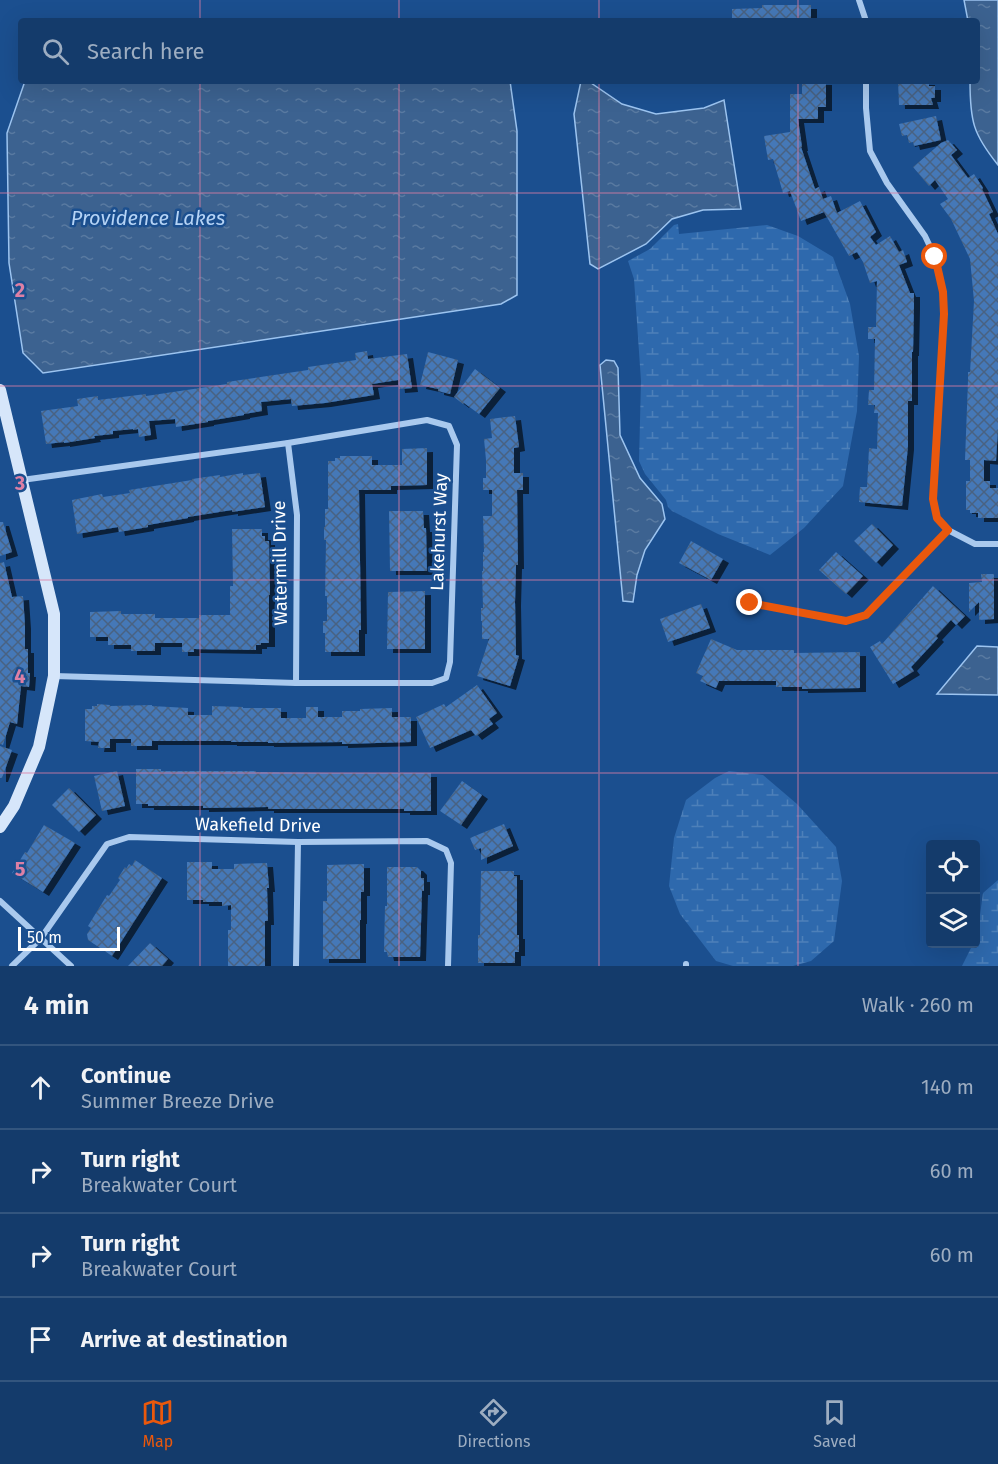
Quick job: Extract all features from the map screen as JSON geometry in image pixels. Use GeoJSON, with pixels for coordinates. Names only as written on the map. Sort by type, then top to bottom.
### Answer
{"type":"FeatureCollection","features":[{"type":"Feature","properties":{"kind":"street"},"geometry":{"type":"LineString","coordinates":[[859,0],[865,18]]}},
{"type":"Feature","properties":{"kind":"street"},"geometry":{"type":"LineString","coordinates":[[866,84],[870,151],[887,183],[925,236],[935,257],[943,292],[944,314],[933,499],[937,518],[948,530],[975,544],[998,544]]}},
{"type":"Feature","properties":{"kind":"street"},"geometry":{"type":"LineString","coordinates":[[0,390],[54,614],[54,676],[39,747],[14,806],[0,827]]}},
{"type":"Feature","properties":{"kind":"street","name":"Lakehurst Way"},"geometry":{"type":"LineString","coordinates":[[22,480],[288,443],[427,420],[448,426],[457,445],[450,662],[446,678],[432,683],[296,683],[54,676]]}},
{"type":"Feature","properties":{"kind":"street","name":"Watermill Drive"},"geometry":{"type":"LineString","coordinates":[[288,443],[297,515],[296,683]]}},
{"type":"Feature","properties":{"kind":"street"},"geometry":{"type":"LineString","coordinates":[[750,603],[846,621],[866,615],[948,530]]}},
{"type":"Feature","properties":{"kind":"street","name":"Wakefield Drive"},"geometry":{"type":"LineString","coordinates":[[12,966],[41,938],[107,844],[129,837],[298,842],[427,841],[446,850],[451,863],[448,966]]}},
{"type":"Feature","properties":{"kind":"street"},"geometry":{"type":"LineString","coordinates":[[296,966],[298,842]]}},
{"type":"Feature","properties":{"kind":"street"},"geometry":{"type":"LineString","coordinates":[[0,901],[71,966]]}},
{"type":"Feature","properties":{"kind":"green space"},"geometry":{"type":"Polygon","coordinates":[[[678,224],[679,234],[767,225],[798,236],[833,257],[850,304],[859,356],[857,411],[843,486],[804,528],[770,555],[718,534],[672,511],[645,474],[639,461],[641,381],[634,279],[628,261],[650,249],[674,225],[678,224]]]}},
{"type":"Feature","properties":{"kind":"green space"},"geometry":{"type":"Polygon","coordinates":[[[729,771],[763,775],[797,804],[836,847],[842,881],[834,941],[811,961],[793,966],[733,966],[716,961],[680,914],[669,886],[674,838],[686,800],[715,778],[729,771]]]}},
{"type":"Feature","properties":{"kind":"green space"},"geometry":{"type":"Polygon","coordinates":[[[998,880],[998,966],[962,966],[971,948],[980,948],[980,915],[983,893],[998,880]]]}},
{"type":"Feature","properties":{"kind":"water"},"geometry":{"type":"Polygon","coordinates":[[[964,0],[998,0],[998,165],[978,135],[972,117],[970,84],[980,84],[980,18],[967,18],[964,0]]]}},
{"type":"Feature","properties":{"kind":"water","name":"Providence Lakes"},"geometry":{"type":"Polygon","coordinates":[[[24,84],[510,84],[517,131],[517,295],[501,304],[43,373],[23,353],[9,263],[7,133],[24,84]]]}},
{"type":"Feature","properties":{"kind":"water"},"geometry":{"type":"Polygon","coordinates":[[[580,84],[592,84],[622,104],[656,114],[704,108],[724,100],[741,209],[703,210],[672,219],[646,244],[598,269],[590,264],[574,114],[580,84]]]}},
{"type":"Feature","properties":{"kind":"water"},"geometry":{"type":"Polygon","coordinates":[[[606,360],[614,361],[618,368],[620,435],[640,478],[662,504],[665,519],[645,550],[637,575],[633,602],[623,601],[600,365],[606,360]]]}},
{"type":"Feature","properties":{"kind":"water"},"geometry":{"type":"Polygon","coordinates":[[[977,646],[998,647],[998,695],[937,694],[977,646]]]}},
{"type":"Feature","properties":{"kind":"building"},"geometry":{"type":"Polygon","coordinates":[[[762,5],[811,5],[811,18],[732,18],[732,9],[762,8],[762,5]]]}},
{"type":"Feature","properties":{"kind":"building"},"geometry":{"type":"Polygon","coordinates":[[[802,84],[826,84],[826,107],[818,107],[818,119],[798,119],[801,147],[815,189],[819,187],[823,199],[831,196],[837,213],[860,201],[876,232],[870,237],[876,245],[890,236],[899,252],[903,250],[907,262],[899,265],[910,293],[914,293],[912,401],[908,401],[908,446],[902,506],[859,502],[860,487],[867,487],[869,448],[877,449],[878,413],[874,413],[875,405],[868,405],[869,390],[874,390],[875,339],[868,339],[868,327],[876,327],[877,281],[870,283],[857,252],[849,256],[824,212],[801,221],[790,191],[783,193],[773,159],[768,160],[764,136],[790,132],[790,94],[802,94],[802,84]]]}},
{"type":"Feature","properties":{"kind":"building"},"geometry":{"type":"Polygon","coordinates":[[[898,84],[935,86],[935,98],[931,98],[933,105],[899,105],[898,84]]]}},
{"type":"Feature","properties":{"kind":"building"},"geometry":{"type":"Polygon","coordinates":[[[936,116],[941,140],[914,146],[913,142],[909,143],[907,135],[902,136],[899,124],[936,116]]]}},
{"type":"Feature","properties":{"kind":"building"},"geometry":{"type":"Polygon","coordinates":[[[948,140],[957,150],[951,155],[968,178],[974,174],[983,188],[993,212],[989,214],[998,234],[998,429],[996,461],[984,460],[984,481],[990,481],[990,488],[998,488],[998,518],[978,518],[978,513],[970,513],[970,510],[966,510],[966,481],[970,481],[970,460],[965,460],[968,372],[970,372],[974,301],[970,259],[951,219],[940,204],[948,199],[935,180],[929,186],[913,167],[941,143],[948,140]]]}},
{"type":"Feature","properties":{"kind":"building"},"geometry":{"type":"Polygon","coordinates":[[[367,351],[368,359],[407,354],[412,388],[399,389],[398,380],[372,384],[374,395],[292,406],[291,399],[261,402],[262,411],[208,422],[176,427],[175,419],[149,421],[151,435],[139,437],[138,429],[133,429],[113,431],[113,434],[94,436],[95,438],[46,444],[41,411],[78,406],[77,399],[98,396],[98,400],[146,394],[146,396],[227,384],[227,382],[356,360],[355,353],[367,351]]]}},
{"type":"Feature","properties":{"kind":"building"},"geometry":{"type":"Polygon","coordinates":[[[428,352],[458,360],[450,394],[420,385],[428,352]]]}},
{"type":"Feature","properties":{"kind":"building"},"geometry":{"type":"Polygon","coordinates":[[[475,369],[500,388],[479,414],[454,397],[475,369]]]}},
{"type":"Feature","properties":{"kind":"building"},"geometry":{"type":"Polygon","coordinates":[[[515,416],[519,447],[514,448],[514,473],[523,473],[523,490],[517,490],[518,565],[516,565],[515,602],[516,655],[519,656],[510,686],[477,676],[489,639],[482,639],[481,621],[483,516],[492,516],[492,490],[483,490],[483,478],[486,478],[484,439],[492,438],[490,419],[515,416]]]}},
{"type":"Feature","properties":{"kind":"building"},"geometry":{"type":"Polygon","coordinates":[[[427,448],[427,485],[391,486],[391,490],[359,490],[361,630],[359,630],[359,652],[325,652],[323,621],[327,621],[327,596],[325,596],[326,540],[324,540],[324,527],[325,509],[328,509],[328,461],[335,461],[335,458],[340,458],[340,456],[372,456],[372,465],[402,465],[402,449],[427,448]]]}},
{"type":"Feature","properties":{"kind":"building"},"geometry":{"type":"Polygon","coordinates":[[[243,473],[243,475],[260,473],[265,507],[188,517],[119,532],[118,527],[77,534],[72,500],[102,494],[103,497],[130,493],[129,490],[243,473]]]}},
{"type":"Feature","properties":{"kind":"building"},"geometry":{"type":"Polygon","coordinates":[[[389,511],[423,511],[424,528],[426,528],[427,571],[390,571],[389,511]]]}},
{"type":"Feature","properties":{"kind":"building"},"geometry":{"type":"Polygon","coordinates":[[[0,522],[3,522],[12,552],[0,556],[0,522]]]}},
{"type":"Feature","properties":{"kind":"building"},"geometry":{"type":"Polygon","coordinates":[[[872,524],[893,545],[876,563],[854,541],[872,524]]]}},
{"type":"Feature","properties":{"kind":"building"},"geometry":{"type":"Polygon","coordinates":[[[232,529],[262,529],[262,536],[265,536],[265,541],[269,541],[269,643],[256,645],[256,650],[194,649],[194,652],[182,652],[182,643],[155,643],[155,651],[131,651],[131,645],[108,645],[108,637],[90,637],[90,612],[121,611],[121,614],[155,614],[155,618],[230,615],[230,586],[233,586],[232,529]]]}},
{"type":"Feature","properties":{"kind":"building"},"geometry":{"type":"Polygon","coordinates":[[[691,541],[723,559],[711,580],[679,563],[691,541]]]}},
{"type":"Feature","properties":{"kind":"building"},"geometry":{"type":"Polygon","coordinates":[[[836,552],[863,576],[846,594],[819,570],[836,552]]]}},
{"type":"Feature","properties":{"kind":"building"},"geometry":{"type":"Polygon","coordinates":[[[4,562],[12,597],[23,596],[25,649],[28,649],[28,673],[30,673],[29,687],[21,686],[17,724],[10,722],[3,745],[0,744],[0,563],[4,562]]]}},
{"type":"Feature","properties":{"kind":"building"},"geometry":{"type":"Polygon","coordinates":[[[981,574],[994,574],[994,619],[979,620],[979,602],[969,612],[969,583],[982,582],[981,574]]]}},
{"type":"Feature","properties":{"kind":"building"},"geometry":{"type":"Polygon","coordinates":[[[933,586],[965,616],[956,625],[951,620],[911,667],[914,671],[893,684],[870,647],[880,641],[882,644],[933,586]]]}},
{"type":"Feature","properties":{"kind":"building"},"geometry":{"type":"Polygon","coordinates":[[[425,591],[425,649],[387,649],[388,592],[425,591]]]}},
{"type":"Feature","properties":{"kind":"building"},"geometry":{"type":"Polygon","coordinates":[[[701,604],[710,628],[668,642],[660,619],[701,604]]]}},
{"type":"Feature","properties":{"kind":"building"},"geometry":{"type":"Polygon","coordinates":[[[711,639],[737,650],[794,650],[794,653],[860,652],[860,688],[802,689],[802,687],[776,687],[776,681],[719,681],[716,688],[700,681],[703,676],[696,673],[711,639]]]}},
{"type":"Feature","properties":{"kind":"building"},"geometry":{"type":"Polygon","coordinates":[[[477,685],[497,713],[489,719],[493,724],[476,736],[471,730],[430,748],[416,717],[444,704],[446,707],[477,685]]]}},
{"type":"Feature","properties":{"kind":"building"},"geometry":{"type":"Polygon","coordinates":[[[97,704],[188,708],[188,715],[212,715],[212,706],[281,708],[281,718],[306,718],[306,707],[318,707],[318,717],[342,717],[342,711],[392,708],[392,717],[411,717],[411,742],[342,744],[342,742],[152,741],[152,746],[131,746],[131,739],[110,739],[110,748],[98,748],[99,742],[85,741],[85,709],[92,709],[92,706],[97,706],[97,704]]]}},
{"type":"Feature","properties":{"kind":"building"},"geometry":{"type":"Polygon","coordinates":[[[0,746],[12,750],[2,778],[0,778],[0,746]]]}},
{"type":"Feature","properties":{"kind":"building"},"geometry":{"type":"Polygon","coordinates":[[[136,769],[431,773],[431,811],[148,806],[148,804],[136,804],[136,769]]]}},
{"type":"Feature","properties":{"kind":"building"},"geometry":{"type":"Polygon","coordinates":[[[117,771],[125,806],[102,811],[94,776],[117,771]]]}},
{"type":"Feature","properties":{"kind":"building"},"geometry":{"type":"Polygon","coordinates":[[[462,781],[482,795],[461,825],[440,811],[462,781]]]}},
{"type":"Feature","properties":{"kind":"building"},"geometry":{"type":"Polygon","coordinates":[[[69,788],[96,815],[79,832],[52,805],[69,788]]]}},
{"type":"Feature","properties":{"kind":"building"},"geometry":{"type":"Polygon","coordinates":[[[504,824],[513,846],[481,860],[481,848],[475,850],[470,838],[504,824]]]}},
{"type":"Feature","properties":{"kind":"building"},"geometry":{"type":"Polygon","coordinates":[[[44,825],[75,843],[43,892],[12,873],[44,825]]]}},
{"type":"Feature","properties":{"kind":"building"},"geometry":{"type":"Polygon","coordinates":[[[135,860],[162,878],[112,956],[88,940],[87,934],[91,928],[88,926],[107,895],[109,896],[120,880],[118,878],[125,867],[126,869],[129,864],[132,866],[135,860]]]}},
{"type":"Feature","properties":{"kind":"building"},"geometry":{"type":"Polygon","coordinates":[[[187,862],[212,862],[212,869],[234,869],[234,864],[267,863],[269,888],[267,888],[268,921],[265,921],[265,966],[228,966],[231,905],[222,906],[222,902],[187,900],[187,862]]]}},
{"type":"Feature","properties":{"kind":"building"},"geometry":{"type":"Polygon","coordinates":[[[364,864],[364,892],[361,892],[360,959],[323,959],[323,901],[327,901],[327,865],[364,864]]]}},
{"type":"Feature","properties":{"kind":"building"},"geometry":{"type":"Polygon","coordinates":[[[387,867],[417,867],[421,871],[421,878],[424,878],[420,957],[388,957],[387,952],[384,952],[387,867]]]}},
{"type":"Feature","properties":{"kind":"building"},"geometry":{"type":"Polygon","coordinates":[[[481,871],[514,871],[514,876],[517,876],[519,952],[515,952],[515,963],[478,963],[481,871]]]}},
{"type":"Feature","properties":{"kind":"building"},"geometry":{"type":"Polygon","coordinates":[[[150,943],[168,959],[162,966],[128,966],[150,943]]]}},
{"type":"Feature","properties":{"kind":"route"},"geometry":{"type":"LineString","coordinates":[[750,603],[846,621],[866,615],[948,530],[937,518],[933,499],[944,314],[943,292],[935,257]]}}]}
